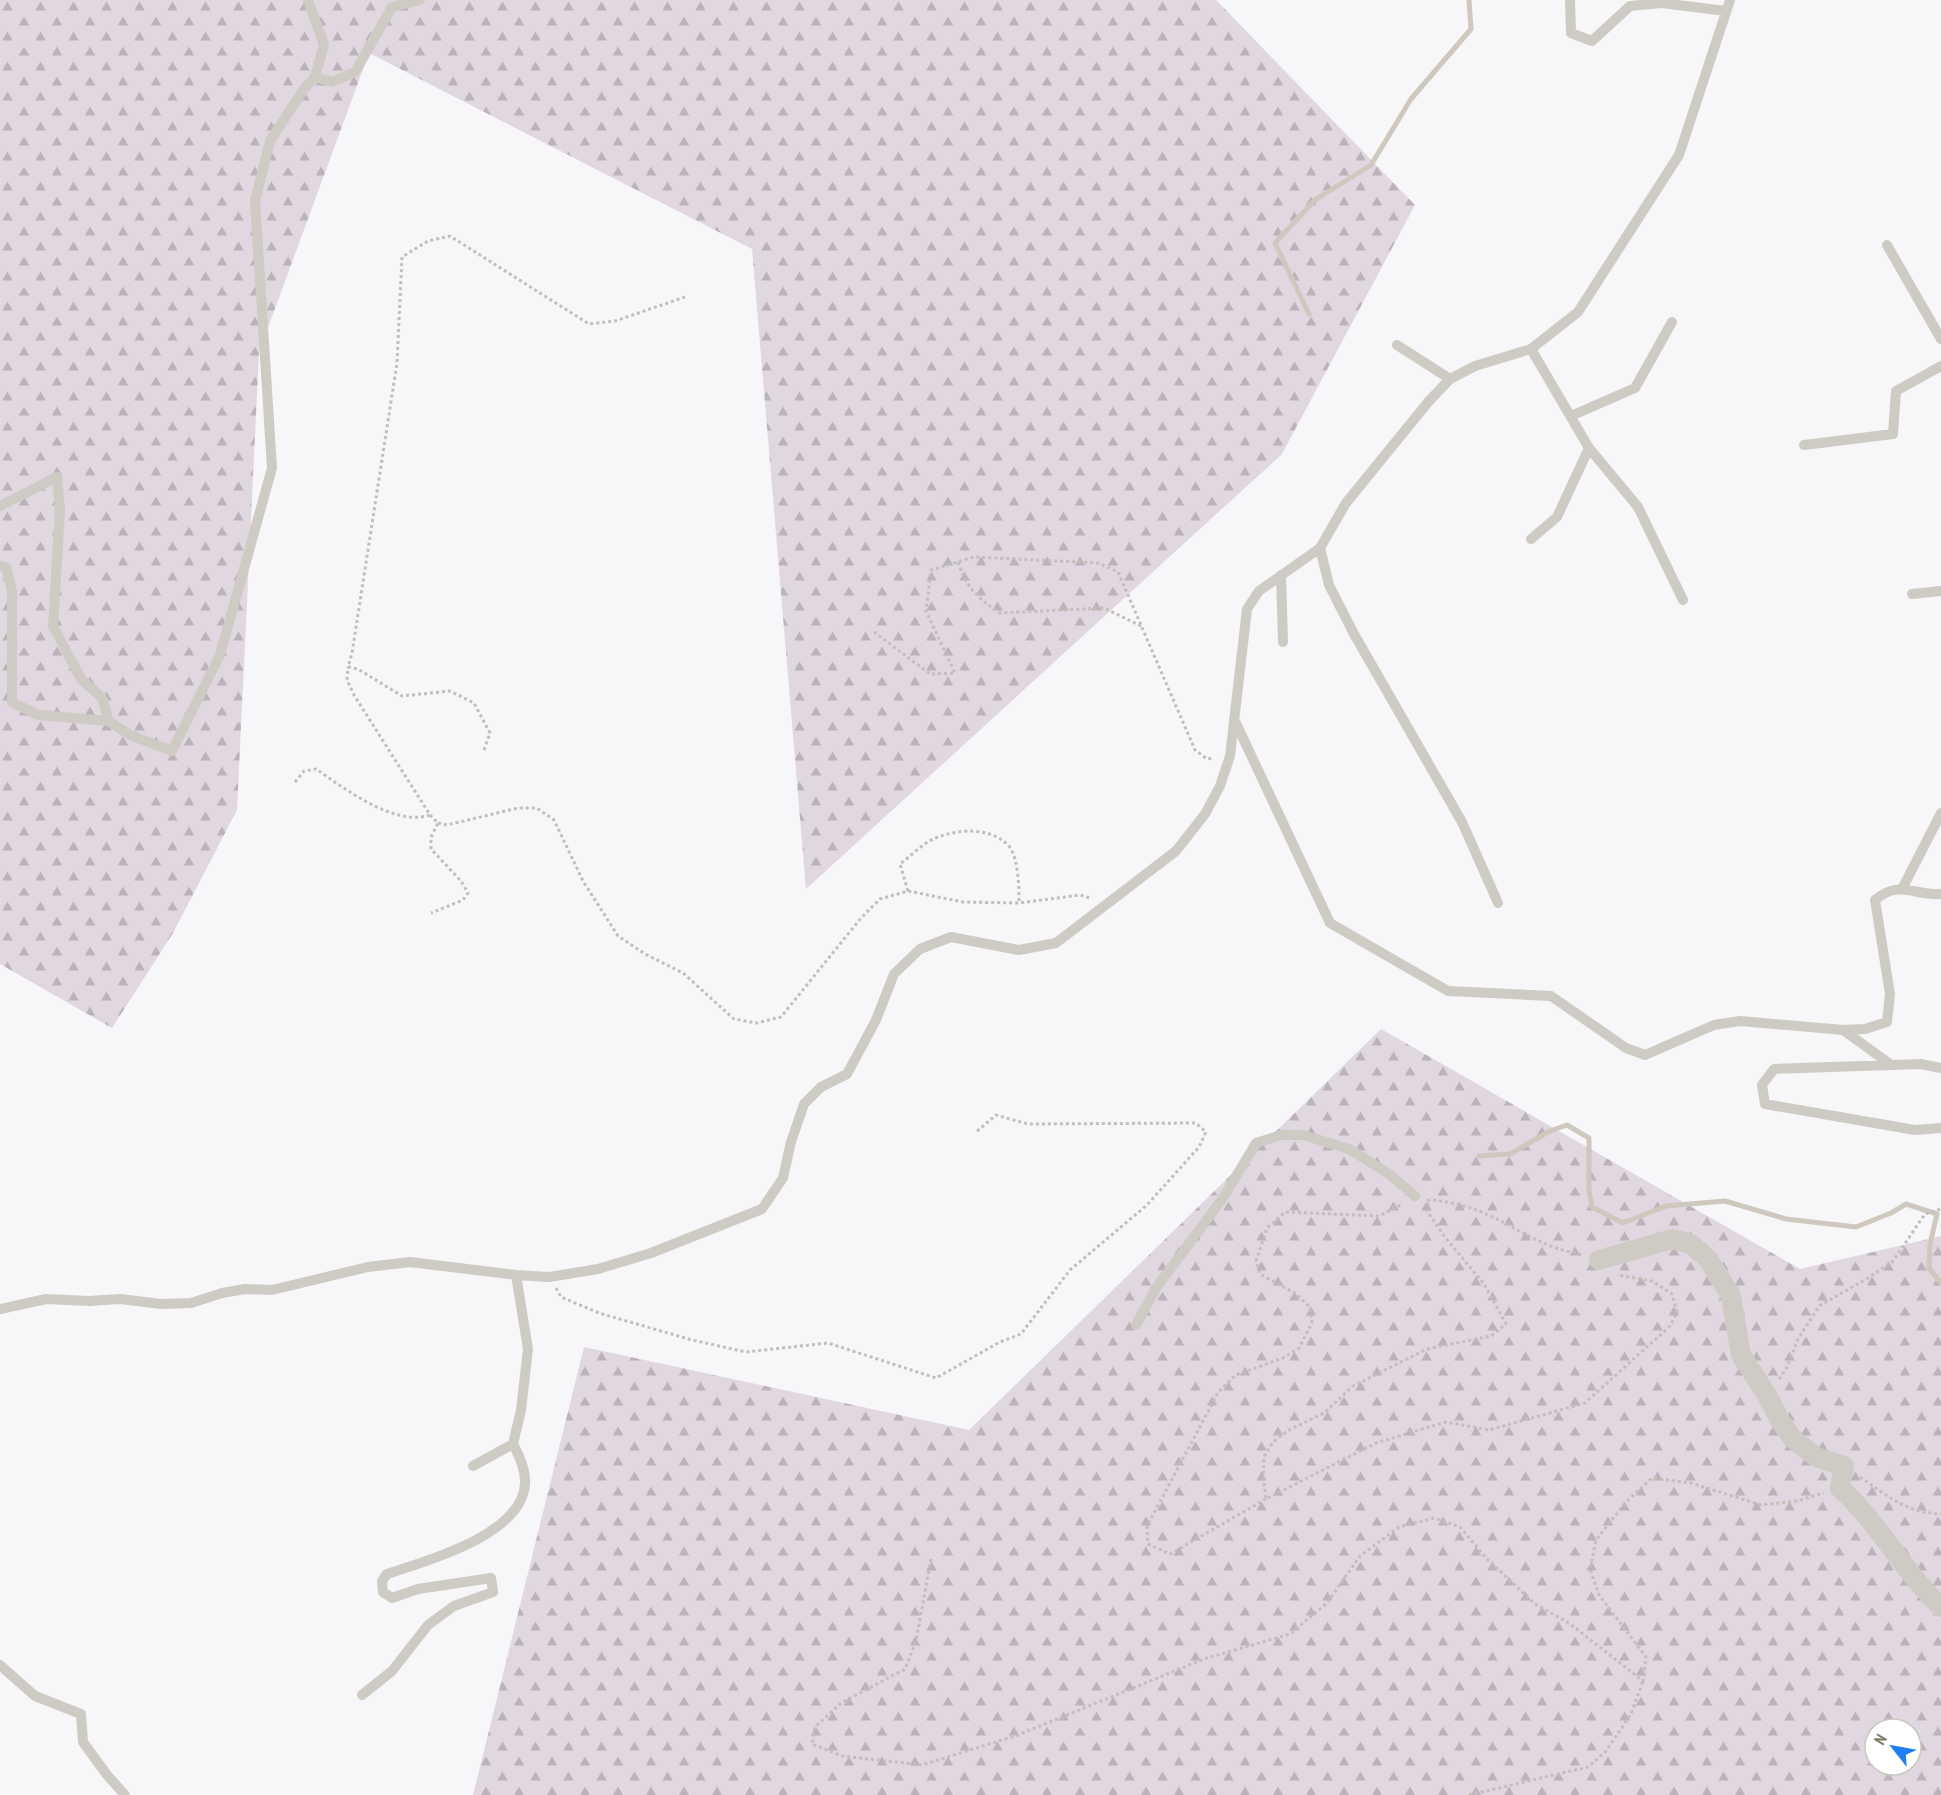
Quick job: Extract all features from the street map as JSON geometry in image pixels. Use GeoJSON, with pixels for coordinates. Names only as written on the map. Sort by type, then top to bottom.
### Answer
{"type":"FeatureCollection","features":[{"type":"Feature","properties":{"kind":"street"},"geometry":{"type":"LineString","coordinates":[[1599,1260],[1672,1239],[1691,1244],[1708,1259],[1731,1296],[1741,1355],[1767,1395],[1781,1422],[1792,1438],[1816,1457],[1844,1466],[1840,1488],[1860,1506],[1921,1589],[1941,1607]]}},
{"type":"Feature","properties":{"kind":"lane"},"geometry":{"type":"LineString","coordinates":[[0,566],[6,567],[12,591],[12,702],[38,715],[109,721],[130,735],[172,751],[220,655],[273,468],[255,201],[270,141],[304,89],[315,77],[324,45],[308,0]]}},
{"type":"Feature","properties":{"kind":"lane"},"geometry":{"type":"LineString","coordinates":[[315,77],[332,82],[355,72],[392,6],[420,0]]}},
{"type":"Feature","properties":{"kind":"lane"},"geometry":{"type":"LineString","coordinates":[[1570,0],[1571,33],[1592,41],[1630,6],[1662,3],[1726,11]]}},
{"type":"Feature","properties":{"kind":"lane"},"geometry":{"type":"LineString","coordinates":[[0,1309],[46,1299],[120,1299],[161,1304],[191,1303],[222,1293],[245,1289],[272,1290],[368,1266],[410,1262],[549,1277],[598,1269],[651,1253],[762,1209],[783,1178],[791,1142],[804,1104],[821,1086],[847,1074],[876,1020],[894,974],[920,949],[951,937],[1020,950],[1056,943],[1176,851],[1205,814],[1220,786],[1230,756],[1247,609],[1259,591],[1320,548],[1346,503],[1429,401],[1450,379],[1485,363],[1531,349],[1578,312],[1679,155],[1730,0]]}},
{"type":"Feature","properties":{"kind":"lane"},"geometry":{"type":"LineString","coordinates":[[1887,245],[1941,339]]}},
{"type":"Feature","properties":{"kind":"lane"},"geometry":{"type":"LineString","coordinates":[[1571,416],[1635,388],[1672,322]]}},
{"type":"Feature","properties":{"kind":"lane"},"geometry":{"type":"LineString","coordinates":[[1397,345],[1450,379]]}},
{"type":"Feature","properties":{"kind":"lane"},"geometry":{"type":"LineString","coordinates":[[1531,349],[1590,448],[1638,507],[1683,600]]}},
{"type":"Feature","properties":{"kind":"lane"},"geometry":{"type":"LineString","coordinates":[[1804,445],[1893,434],[1896,391],[1941,366]]}},
{"type":"Feature","properties":{"kind":"lane"},"geometry":{"type":"LineString","coordinates":[[1531,538],[1557,517],[1590,448]]}},
{"type":"Feature","properties":{"kind":"lane"},"geometry":{"type":"LineString","coordinates":[[0,506],[57,477],[60,511],[53,626],[81,679],[102,698],[109,721]]}},
{"type":"Feature","properties":{"kind":"lane"},"geometry":{"type":"LineString","coordinates":[[1320,548],[1329,585],[1354,634],[1462,822],[1498,903]]}},
{"type":"Feature","properties":{"kind":"lane"},"geometry":{"type":"LineString","coordinates":[[1281,575],[1282,642]]}},
{"type":"Feature","properties":{"kind":"lane"},"geometry":{"type":"LineString","coordinates":[[1912,594],[1941,591]]}},
{"type":"Feature","properties":{"kind":"lane"},"geometry":{"type":"LineString","coordinates":[[1234,718],[1330,923],[1448,991],[1551,996],[1626,1048],[1645,1055],[1714,1025],[1740,1021],[1843,1030],[1865,1029],[1887,1022],[1890,994],[1875,900],[1886,891],[1902,889],[1929,895],[1941,894]]}},
{"type":"Feature","properties":{"kind":"lane"},"geometry":{"type":"LineString","coordinates":[[1902,889],[1941,813]]}},
{"type":"Feature","properties":{"kind":"lane"},"geometry":{"type":"LineString","coordinates":[[1843,1030],[1890,1064]]}},
{"type":"Feature","properties":{"kind":"lane"},"geometry":{"type":"LineString","coordinates":[[1941,1068],[1921,1064],[1890,1064],[1774,1069],[1762,1085],[1765,1104],[1915,1130],[1941,1128]]}},
{"type":"Feature","properties":{"kind":"lane"},"geometry":{"type":"LineString","coordinates":[[1136,1325],[1156,1288],[1223,1198],[1256,1143],[1281,1135],[1303,1135],[1349,1149],[1389,1173],[1415,1196]]}},
{"type":"Feature","properties":{"kind":"lane"},"geometry":{"type":"LineString","coordinates":[[362,1695],[392,1671],[428,1625],[454,1606],[493,1592],[491,1578],[418,1589],[392,1598],[383,1592],[382,1581],[387,1574],[461,1549],[508,1519],[519,1500],[525,1484],[520,1458],[513,1444],[521,1410],[528,1349],[516,1275]]}},
{"type":"Feature","properties":{"kind":"lane"},"geometry":{"type":"LineString","coordinates":[[473,1466],[513,1444]]}},
{"type":"Feature","properties":{"kind":"lane"},"geometry":{"type":"LineString","coordinates":[[0,1665],[35,1696],[81,1713],[83,1742],[125,1795]]}},
{"type":"Feature","properties":{"kind":"path"},"geometry":{"type":"LineString","coordinates":[[685,297],[615,321],[589,324],[450,236],[428,241],[402,257],[397,363],[347,680],[354,695],[430,815],[438,823],[447,825],[518,808],[537,808],[554,820],[583,881],[618,936],[645,954],[683,973],[734,1019],[757,1023],[781,1017],[861,918],[880,899],[908,891],[963,902],[1019,903],[1080,895],[1108,904]]}},
{"type":"Feature","properties":{"kind":"path"},"geometry":{"type":"LineString","coordinates":[[873,632],[930,675],[955,673],[926,611],[931,570],[974,557],[1098,562],[1118,572],[1195,750],[1207,759],[1230,756]]}},
{"type":"Feature","properties":{"kind":"path"},"geometry":{"type":"LineString","coordinates":[[958,562],[966,584],[986,604],[1000,613],[1104,608],[1142,627]]}},
{"type":"Feature","properties":{"kind":"path"},"geometry":{"type":"LineString","coordinates":[[348,667],[358,669],[402,696],[450,691],[474,703],[490,733],[484,750]]}},
{"type":"Feature","properties":{"kind":"path"},"geometry":{"type":"LineString","coordinates":[[295,782],[304,771],[316,769],[380,808],[420,819],[430,815]]}},
{"type":"Feature","properties":{"kind":"path"},"geometry":{"type":"LineString","coordinates":[[431,913],[463,900],[468,893],[461,881],[431,849],[431,837],[438,823]]}},
{"type":"Feature","properties":{"kind":"path"},"geometry":{"type":"LineString","coordinates":[[908,891],[900,864],[936,837],[966,831],[989,832],[1009,846],[1019,877],[1019,903]]}},
{"type":"Feature","properties":{"kind":"path"},"geometry":{"type":"LineString","coordinates":[[549,1277],[561,1297],[599,1313],[692,1340],[746,1352],[828,1343],[936,1378],[1000,1342],[1021,1334],[1070,1270],[1147,1205],[1199,1147],[1206,1132],[1196,1123],[1028,1124],[996,1115],[975,1133]]}},
{"type":"Feature","properties":{"kind":"path"},"geometry":{"type":"LineString","coordinates":[[1415,1196],[1428,1200],[1442,1199],[1483,1211],[1556,1248],[1599,1260],[1609,1274],[1652,1281],[1672,1294],[1677,1312],[1670,1326],[1585,1403],[1489,1430],[1446,1422],[1376,1443],[1266,1499],[1170,1554],[1148,1544],[1147,1526],[1219,1391],[1236,1375],[1283,1358],[1299,1348],[1312,1323],[1310,1307],[1296,1294],[1260,1274],[1256,1261],[1267,1228],[1285,1212],[1379,1216],[1408,1202],[1415,1196]]}},
{"type":"Feature","properties":{"kind":"path"},"geometry":{"type":"LineString","coordinates":[[1266,1499],[1263,1476],[1264,1457],[1273,1442],[1289,1430],[1324,1413],[1353,1386],[1427,1349],[1491,1336],[1506,1324],[1484,1284],[1444,1236],[1426,1210],[1428,1200]]}},
{"type":"Feature","properties":{"kind":"path"},"geometry":{"type":"LineString","coordinates":[[1767,1395],[1787,1367],[1798,1339],[1819,1306],[1893,1261],[1925,1214],[1941,1209]]}},
{"type":"Feature","properties":{"kind":"path"},"geometry":{"type":"LineString","coordinates":[[1844,1466],[1902,1506],[1927,1514],[1941,1514]]}},
{"type":"Feature","properties":{"kind":"path"},"geometry":{"type":"LineString","coordinates":[[1469,1795],[1588,1767],[1606,1752],[1631,1713],[1642,1681],[1646,1657],[1599,1595],[1590,1569],[1596,1540],[1626,1502],[1652,1478],[1691,1483],[1761,1505],[1797,1500],[1840,1488]]}},
{"type":"Feature","properties":{"kind":"path"},"geometry":{"type":"LineString","coordinates":[[931,1559],[916,1641],[905,1669],[841,1703],[815,1727],[812,1744],[842,1756],[922,1765],[1018,1735],[1204,1659],[1290,1634],[1327,1603],[1360,1556],[1399,1527],[1434,1518],[1460,1527],[1486,1558],[1535,1604],[1569,1623],[1642,1681]]}},
{"type":"Feature","properties":{"kind":"green space"},"geometry":{"type":"Polygon","coordinates":[[[0,0],[1216,0],[1415,205],[1282,454],[806,889],[752,249],[369,53],[259,352],[237,810],[173,933],[112,1028],[0,964],[0,0]]]}},
{"type":"Feature","properties":{"kind":"green space"},"geometry":{"type":"Polygon","coordinates":[[[1381,1029],[1800,1269],[1941,1236],[1941,1795],[473,1795],[584,1347],[969,1430],[1381,1029]]]}},
{"type":"Feature","properties":{"kind":"waterway"},"geometry":{"type":"LineString","coordinates":[[1309,314],[1275,243],[1315,200],[1371,165],[1411,99],[1471,29],[1469,0]]}},
{"type":"Feature","properties":{"kind":"waterway"},"geometry":{"type":"LineString","coordinates":[[1479,1156],[1510,1154],[1550,1131],[1567,1125],[1589,1138],[1589,1191],[1592,1207],[1623,1223],[1666,1206],[1725,1201],[1786,1219],[1856,1227],[1891,1213],[1906,1204],[1937,1214],[1930,1244],[1929,1268],[1941,1283]]}}]}
